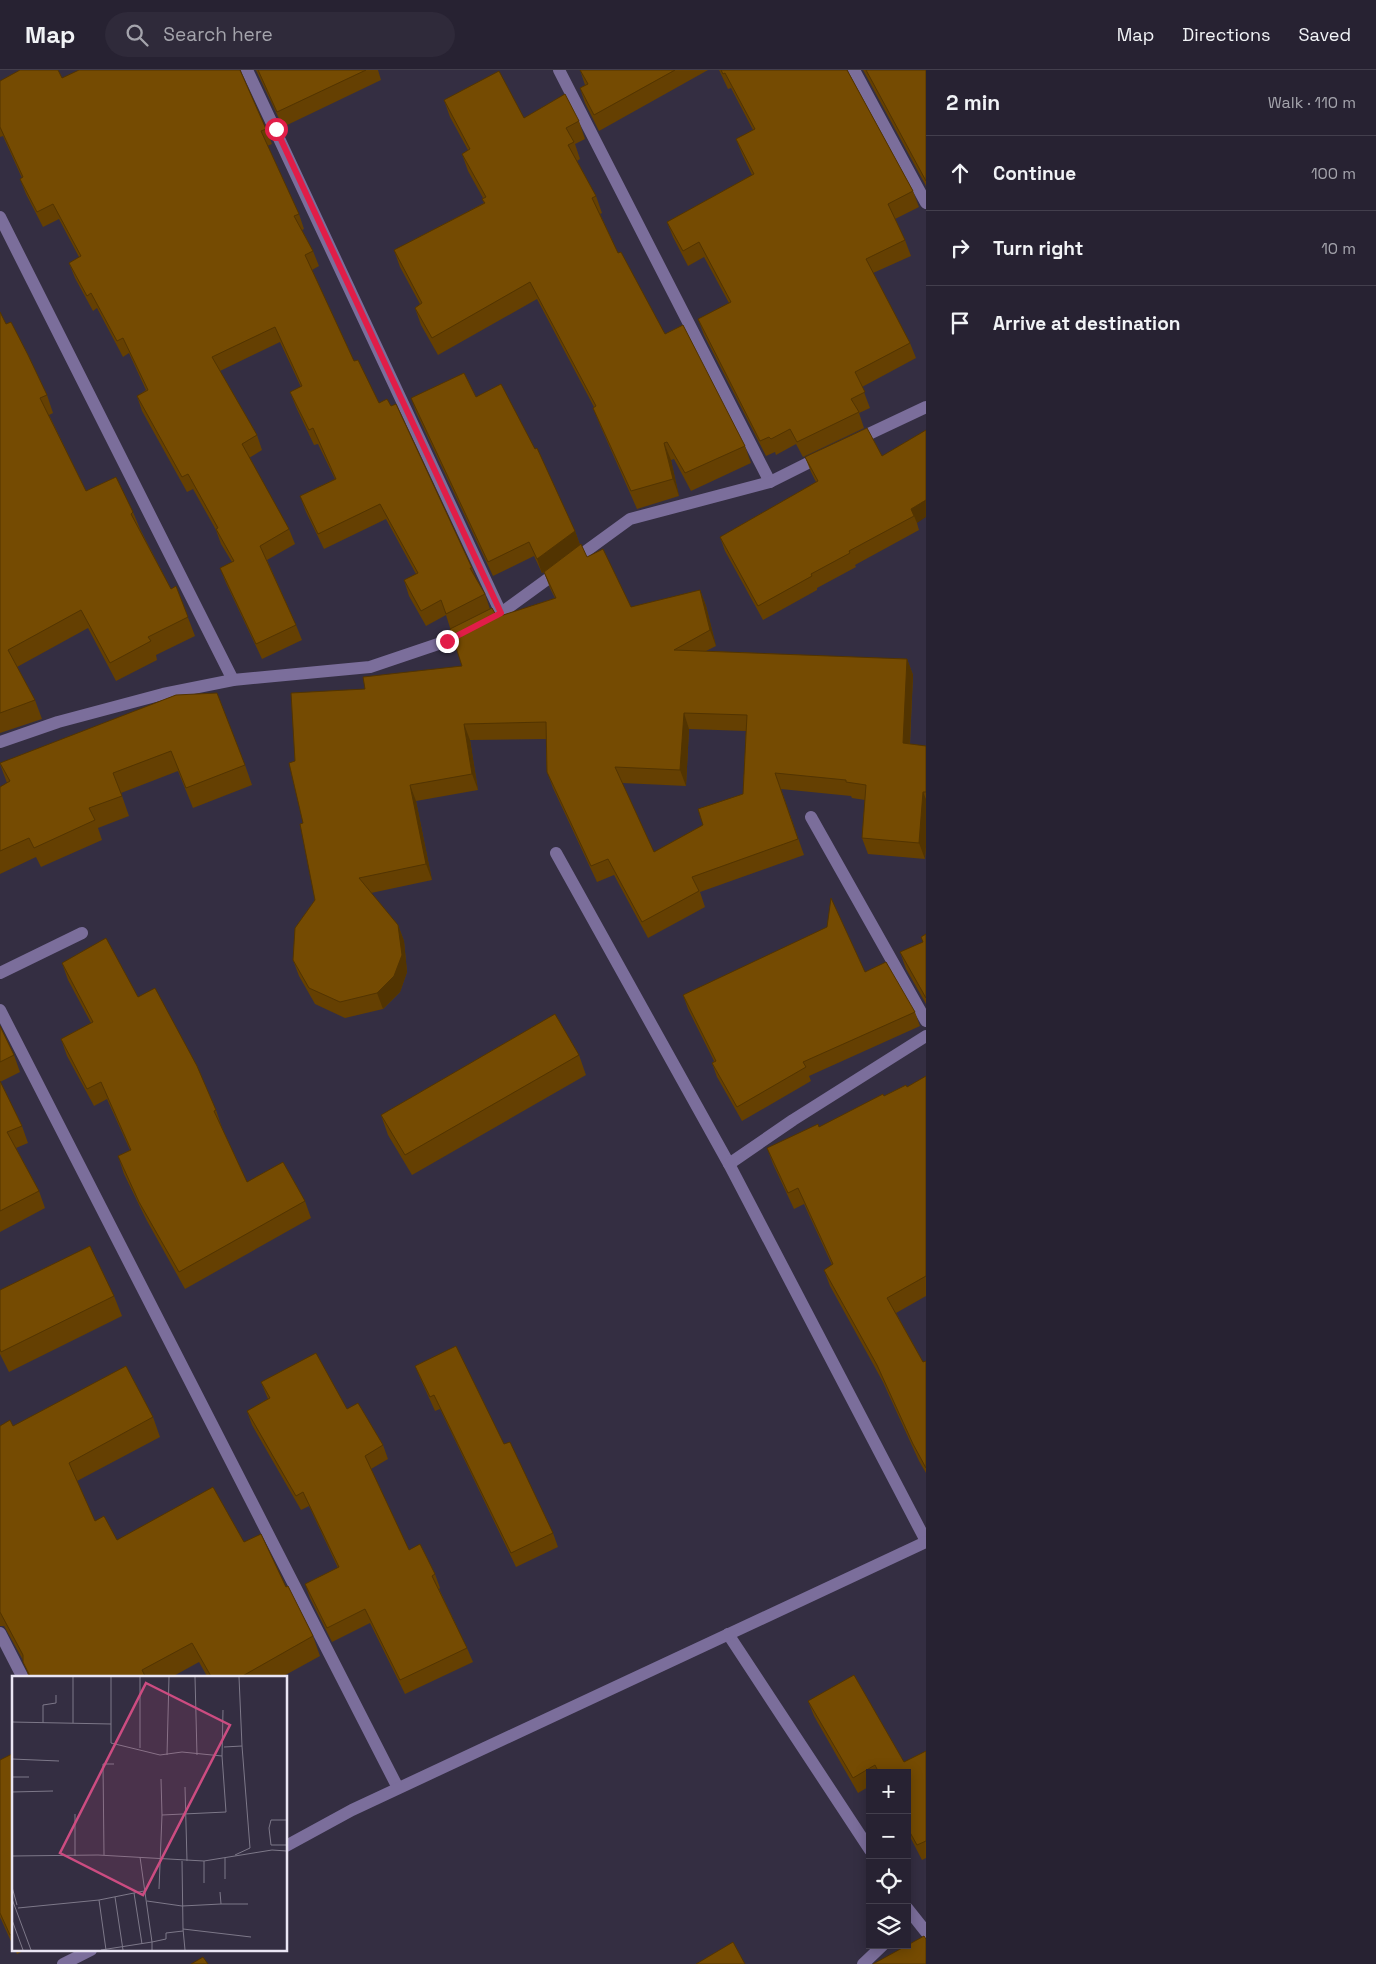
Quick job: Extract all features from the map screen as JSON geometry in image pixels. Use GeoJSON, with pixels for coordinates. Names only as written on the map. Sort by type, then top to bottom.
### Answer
{"type":"FeatureCollection","features":[{"type":"Feature","properties":{"kind":"street"},"geometry":{"type":"LineString","coordinates":[[247,70],[501,613]]}},
{"type":"Feature","properties":{"kind":"street"},"geometry":{"type":"LineString","coordinates":[[559,70],[770,482]]}},
{"type":"Feature","properties":{"kind":"street"},"geometry":{"type":"LineString","coordinates":[[854,70],[926,203]]}},
{"type":"Feature","properties":{"kind":"street"},"geometry":{"type":"LineString","coordinates":[[0,217],[233,680]]}},
{"type":"Feature","properties":{"kind":"street"},"geometry":{"type":"LineString","coordinates":[[847,444],[926,407]]}},
{"type":"Feature","properties":{"kind":"street"},"geometry":{"type":"LineString","coordinates":[[0,742],[58,722],[154,697],[233,680],[370,667],[447,641],[501,613],[630,519],[770,482],[830,453]]}},
{"type":"Feature","properties":{"kind":"street"},"geometry":{"type":"LineString","coordinates":[[811,817],[926,1022]]}},
{"type":"Feature","properties":{"kind":"street"},"geometry":{"type":"LineString","coordinates":[[288,1845],[352,1810],[398,1788],[926,1541],[729,1164],[556,853]]}},
{"type":"Feature","properties":{"kind":"street"},"geometry":{"type":"LineString","coordinates":[[0,973],[82,933]]}},
{"type":"Feature","properties":{"kind":"street"},"geometry":{"type":"LineString","coordinates":[[0,1010],[398,1788]]}},
{"type":"Feature","properties":{"kind":"street"},"geometry":{"type":"LineString","coordinates":[[729,1164],[793,1120],[926,1036]]}},
{"type":"Feature","properties":{"kind":"street"},"geometry":{"type":"LineString","coordinates":[[0,1633],[22,1676]]}},
{"type":"Feature","properties":{"kind":"street"},"geometry":{"type":"LineString","coordinates":[[728,1634],[866,1844]]}},
{"type":"Feature","properties":{"kind":"street"},"geometry":{"type":"LineString","coordinates":[[911,1918],[926,1932]]}},
{"type":"Feature","properties":{"kind":"street"},"geometry":{"type":"LineString","coordinates":[[863,1964],[879,1949]]}},
{"type":"Feature","properties":{"kind":"street"},"geometry":{"type":"LineString","coordinates":[[64,1964],[87,1952]]}},
{"type":"Feature","properties":{"kind":"building"},"geometry":{"type":"Polygon","coordinates":[[[20,70],[58,70],[62,78],[79,70],[240,70],[266,129],[261,131],[299,214],[294,216],[313,251],[305,255],[354,361],[358,360],[379,403],[387,399],[391,406],[396,404],[472,568],[470,568],[485,594],[446,614],[441,600],[421,611],[404,580],[418,573],[380,504],[318,534],[300,496],[336,479],[313,428],[309,430],[290,392],[302,386],[275,327],[212,357],[257,435],[242,444],[289,529],[260,546],[296,625],[256,644],[220,568],[234,561],[188,474],[182,477],[137,396],[148,390],[123,338],[117,341],[91,293],[87,296],[69,263],[81,256],[53,204],[37,212],[20,179],[23,177],[0,127],[0,81],[20,70]]]}},
{"type":"Feature","properties":{"kind":"building"},"geometry":{"type":"Polygon","coordinates":[[[258,70],[366,70],[277,112],[258,70]]]}},
{"type":"Feature","properties":{"kind":"building"},"geometry":{"type":"Polygon","coordinates":[[[580,70],[675,70],[594,115],[580,88],[588,84],[580,70]]]}},
{"type":"Feature","properties":{"kind":"building"},"geometry":{"type":"Polygon","coordinates":[[[721,70],[847,70],[913,191],[888,204],[905,240],[866,259],[910,343],[855,372],[865,392],[851,399],[859,412],[797,442],[790,429],[771,439],[769,437],[760,441],[698,319],[731,302],[699,242],[683,251],[667,222],[754,174],[736,139],[755,129],[725,73],[723,74],[721,70]]]}},
{"type":"Feature","properties":{"kind":"building"},"geometry":{"type":"Polygon","coordinates":[[[866,70],[926,70],[926,181],[866,70]]]}},
{"type":"Feature","properties":{"kind":"building"},"geometry":{"type":"Polygon","coordinates":[[[499,71],[524,118],[565,94],[579,121],[566,128],[574,142],[568,145],[596,196],[592,198],[618,253],[621,252],[665,334],[683,325],[745,446],[685,473],[667,442],[664,443],[673,479],[631,491],[593,408],[596,406],[530,282],[432,338],[415,308],[422,303],[394,250],[485,203],[482,199],[486,197],[462,154],[470,149],[444,100],[499,71]]]}},
{"type":"Feature","properties":{"kind":"building"},"geometry":{"type":"Polygon","coordinates":[[[0,312],[6,324],[11,322],[28,355],[47,395],[40,398],[86,491],[116,477],[133,512],[131,514],[171,589],[176,586],[188,617],[148,637],[151,641],[110,663],[81,610],[8,650],[35,700],[0,713],[0,312]]]}},
{"type":"Feature","properties":{"kind":"building"},"geometry":{"type":"Polygon","coordinates":[[[464,373],[476,397],[501,384],[535,449],[537,448],[575,531],[537,559],[529,542],[488,562],[411,398],[464,373]]]}},
{"type":"Feature","properties":{"kind":"building"},"geometry":{"type":"Polygon","coordinates":[[[867,428],[882,456],[926,430],[926,500],[911,509],[914,516],[849,551],[850,553],[811,574],[812,576],[758,606],[720,537],[818,481],[805,457],[867,428]]]}},
{"type":"Feature","properties":{"kind":"building"},"geometry":{"type":"Polygon","coordinates":[[[581,544],[587,557],[603,549],[631,607],[700,590],[710,630],[674,650],[907,659],[903,743],[926,746],[926,792],[923,792],[919,843],[862,838],[866,785],[846,782],[846,780],[775,773],[798,839],[692,877],[699,891],[642,922],[608,859],[591,866],[547,772],[546,722],[464,724],[472,774],[410,785],[426,864],[359,878],[398,925],[402,955],[394,976],[377,993],[340,1002],[309,988],[293,960],[295,928],[315,900],[300,824],[303,823],[289,763],[295,761],[291,693],[365,689],[363,677],[462,666],[450,629],[492,608],[497,617],[556,598],[544,572],[581,544]],[[684,713],[680,770],[615,767],[654,852],[703,825],[698,809],[743,794],[747,715],[684,713]]]}},
{"type":"Feature","properties":{"kind":"building"},"geometry":{"type":"Polygon","coordinates":[[[217,693],[245,765],[186,788],[171,751],[113,773],[122,796],[89,808],[95,820],[34,848],[29,838],[0,851],[0,787],[10,781],[0,763],[176,695],[217,693]]]}},
{"type":"Feature","properties":{"kind":"building"},"geometry":{"type":"Polygon","coordinates":[[[831,898],[865,972],[886,962],[915,1012],[803,1062],[806,1067],[737,1107],[712,1063],[716,1061],[683,995],[827,927],[831,898]]]}},
{"type":"Feature","properties":{"kind":"building"},"geometry":{"type":"Polygon","coordinates":[[[926,934],[926,998],[900,952],[923,942],[921,937],[926,934]]]}},
{"type":"Feature","properties":{"kind":"building"},"geometry":{"type":"Polygon","coordinates":[[[106,938],[138,997],[155,988],[197,1066],[216,1110],[214,1111],[247,1182],[283,1162],[305,1201],[179,1272],[139,1202],[118,1156],[131,1150],[101,1082],[87,1089],[61,1039],[93,1022],[62,963],[106,938]]]}},
{"type":"Feature","properties":{"kind":"building"},"geometry":{"type":"Polygon","coordinates":[[[555,1014],[579,1055],[405,1155],[381,1115],[555,1014]]]}},
{"type":"Feature","properties":{"kind":"building"},"geometry":{"type":"Polygon","coordinates":[[[0,1026],[14,1055],[0,1062],[0,1026]]]}},
{"type":"Feature","properties":{"kind":"building"},"geometry":{"type":"Polygon","coordinates":[[[926,1076],[926,1276],[887,1298],[923,1362],[926,1361],[926,1468],[877,1365],[824,1270],[833,1264],[798,1188],[788,1193],[767,1148],[818,1124],[819,1127],[883,1094],[884,1096],[906,1085],[907,1087],[926,1076]]]}},
{"type":"Feature","properties":{"kind":"building"},"geometry":{"type":"Polygon","coordinates":[[[0,1081],[22,1126],[7,1132],[39,1191],[0,1211],[0,1081]]]}},
{"type":"Feature","properties":{"kind":"building"},"geometry":{"type":"Polygon","coordinates":[[[90,1246],[114,1296],[1,1352],[0,1290],[90,1246]]]}},
{"type":"Feature","properties":{"kind":"building"},"geometry":{"type":"Polygon","coordinates":[[[456,1346],[504,1444],[510,1442],[553,1533],[511,1553],[434,1395],[430,1397],[415,1366],[456,1346]]]}},
{"type":"Feature","properties":{"kind":"building"},"geometry":{"type":"Polygon","coordinates":[[[316,1353],[347,1409],[358,1403],[383,1445],[365,1456],[409,1550],[420,1544],[435,1574],[432,1576],[467,1648],[400,1680],[365,1609],[327,1628],[305,1584],[339,1567],[303,1492],[296,1496],[247,1411],[270,1398],[261,1382],[316,1353]]]}},
{"type":"Feature","properties":{"kind":"building"},"geometry":{"type":"Polygon","coordinates":[[[126,1366],[153,1417],[69,1463],[95,1521],[104,1516],[117,1540],[213,1487],[244,1542],[261,1534],[286,1587],[288,1586],[313,1636],[243,1676],[211,1676],[192,1643],[142,1670],[145,1676],[30,1676],[23,1662],[23,1655],[0,1612],[0,1426],[10,1420],[13,1426],[126,1366]]]}},
{"type":"Feature","properties":{"kind":"building"},"geometry":{"type":"Polygon","coordinates":[[[854,1675],[904,1762],[926,1751],[926,1841],[917,1845],[911,1834],[911,1769],[877,1769],[875,1765],[853,1778],[808,1701],[854,1675]]]}},
{"type":"Feature","properties":{"kind":"building"},"geometry":{"type":"Polygon","coordinates":[[[12,1754],[12,1934],[10,1935],[0,1913],[0,1760],[12,1754]]]}},
{"type":"Feature","properties":{"kind":"building"},"geometry":{"type":"Polygon","coordinates":[[[924,1936],[926,1939],[926,1964],[873,1964],[900,1949],[911,1949],[911,1943],[924,1936]]]}},
{"type":"Feature","properties":{"kind":"building"},"geometry":{"type":"Polygon","coordinates":[[[733,1942],[745,1964],[696,1964],[733,1942]]]}},
{"type":"Feature","properties":{"kind":"building"},"geometry":{"type":"Polygon","coordinates":[[[203,1957],[208,1964],[191,1964],[203,1957]]]}},
{"type":"Feature","properties":{"kind":"route"},"geometry":{"type":"LineString","coordinates":[[276,129],[501,613],[447,641]]}}]}
